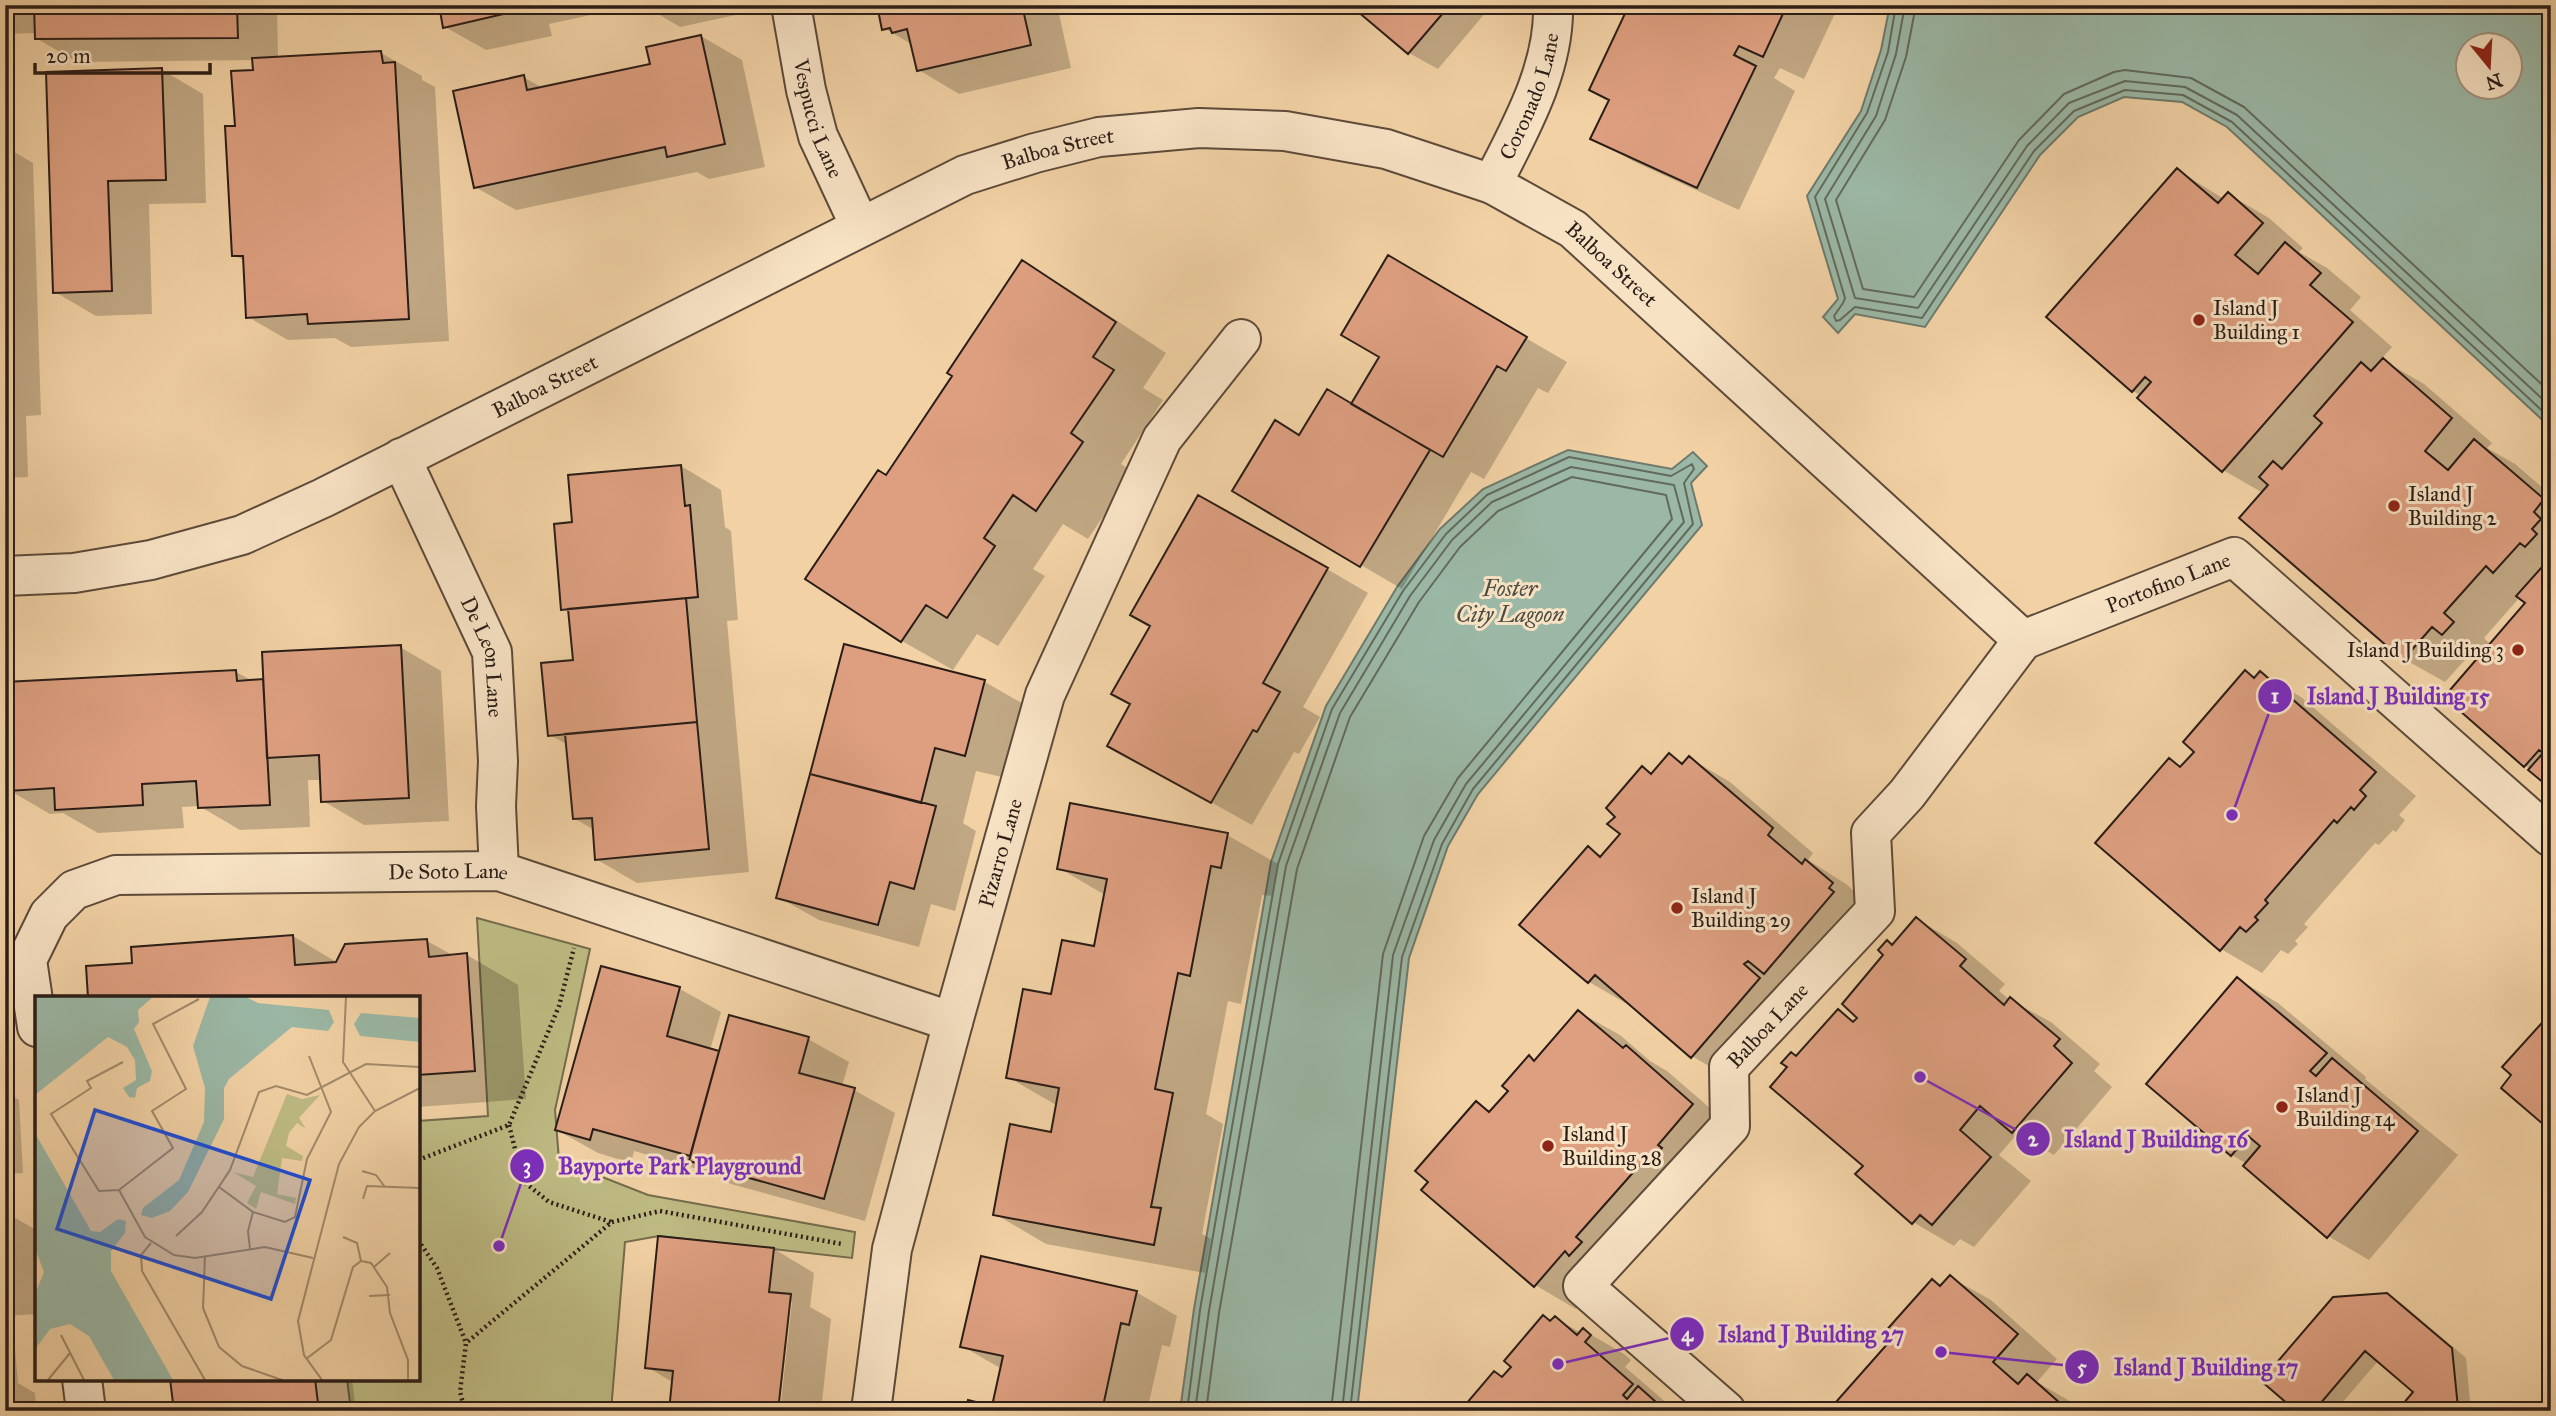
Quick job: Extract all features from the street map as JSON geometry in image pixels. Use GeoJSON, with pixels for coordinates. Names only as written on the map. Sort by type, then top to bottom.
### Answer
{"type":"FeatureCollection","features":[{"type":"Feature","properties":{"kind":"street","name":"Vespucci Lane"},"geometry":{"type":"LineString","coordinates":[[791,5],[806,90],[818,136],[860,226]]}},
{"type":"Feature","properties":{"kind":"street","name":"Coronado Lane"},"geometry":{"type":"LineString","coordinates":[[1492,184],[1538,92],[1554,21],[1553,5]]}},
{"type":"Feature","properties":{"kind":"street","name":"Balboa Street"},"geometry":{"type":"LineString","coordinates":[[5,576],[74,573],[151,560],[242,535],[323,498],[965,175],[1099,137],[1199,128],[1285,131],[1386,149],[1492,184],[1573,229],[2022,640]]}},
{"type":"Feature","properties":{"kind":"street","name":"Pizarro Lane"},"geometry":{"type":"LineString","coordinates":[[871,1411],[892,1249],[1045,695],[1162,439],[1241,339]]}},
{"type":"Feature","properties":{"kind":"street","name":"De Leon Lane"},"geometry":{"type":"LineString","coordinates":[[401,458],[492,652],[499,761],[496,806],[499,871]]}},
{"type":"Feature","properties":{"kind":"street","name":"Portofino Lane"},"geometry":{"type":"LineString","coordinates":[[2022,640],[2234,558],[2551,837]]}},
{"type":"Feature","properties":{"kind":"street","name":"Balboa Lane"},"geometry":{"type":"LineString","coordinates":[[1726,1411],[1583,1286],[1730,1126],[1729,1068],[1875,911],[1871,833],[1907,794],[2022,640]]}},
{"type":"Feature","properties":{"kind":"street","name":"De Soto Lane"},"geometry":{"type":"LineString","coordinates":[[35,1014],[27,960],[49,915],[74,890],[116,875],[499,871],[953,1022]]}},
{"type":"Feature","properties":{"kind":"street"},"geometry":{"type":"LineString","coordinates":[[82,1381],[86,1411]]}},
{"type":"Feature","properties":{"kind":"path"},"geometry":{"type":"LineString","coordinates":[[586,901],[559,1006],[509,1125],[523,1181],[548,1202],[612,1222]]}},
{"type":"Feature","properties":{"kind":"path"},"geometry":{"type":"LineString","coordinates":[[420,1159],[509,1125]]}},
{"type":"Feature","properties":{"kind":"path"},"geometry":{"type":"LineString","coordinates":[[466,1343],[612,1222],[660,1211],[842,1244],[892,1249]]}},
{"type":"Feature","properties":{"kind":"path"},"geometry":{"type":"LineString","coordinates":[[420,1243],[437,1268],[466,1343],[460,1392],[465,1411]]}},
{"type":"Feature","properties":{"kind":"shaded area"},"geometry":{"type":"Polygon","coordinates":[[[477,918],[590,949],[555,1110],[559,1160],[648,1195],[855,1232],[852,1258],[659,1236],[625,1242],[611,1411],[351,1411],[347,1381],[420,1381],[420,1121],[488,1116],[477,918]]]}},
{"type":"Feature","properties":{"kind":"water"},"geometry":{"type":"Polygon","coordinates":[[[1890,5],[2551,5],[2551,428],[2227,127],[2182,102],[2124,97],[2078,117],[2040,155],[1925,327],[1855,314],[1838,333],[1823,317],[1838,299],[1807,196],[1861,111],[1881,50],[1890,5]]]}},
{"type":"Feature","properties":{"kind":"water","name":"Foster City Lagoon"},"geometry":{"type":"Polygon","coordinates":[[[1568,450],[1672,469],[1693,452],[1707,466],[1691,483],[1702,525],[1478,794],[1448,846],[1409,958],[1357,1411],[1180,1411],[1194,1309],[1271,862],[1326,706],[1397,587],[1440,529],[1483,489],[1568,450]]]}},
{"type":"Feature","properties":{"kind":"building"},"geometry":{"type":"Polygon","coordinates":[[[34,5],[237,5],[238,38],[35,39],[34,5]]]}},
{"type":"Feature","properties":{"kind":"building"},"geometry":{"type":"Polygon","coordinates":[[[439,5],[510,5],[512,12],[443,28],[439,5]]]}},
{"type":"Feature","properties":{"kind":"building"},"geometry":{"type":"Polygon","coordinates":[[[877,5],[1022,5],[1031,45],[917,71],[907,29],[892,33],[890,28],[882,30],[877,5]]]}},
{"type":"Feature","properties":{"kind":"building"},"geometry":{"type":"Polygon","coordinates":[[[1350,5],[1450,5],[1408,54],[1350,5]]]}},
{"type":"Feature","properties":{"kind":"building"},"geometry":{"type":"Polygon","coordinates":[[[1629,5],[1787,5],[1763,57],[1739,46],[1734,55],[1756,66],[1697,188],[1590,139],[1609,100],[1589,90],[1629,5]]]}},
{"type":"Feature","properties":{"kind":"building"},"geometry":{"type":"Polygon","coordinates":[[[701,35],[725,144],[667,157],[665,147],[474,188],[453,91],[524,75],[527,90],[650,64],[646,47],[701,35]]]}},
{"type":"Feature","properties":{"kind":"building"},"geometry":{"type":"Polygon","coordinates":[[[381,51],[383,63],[395,62],[409,319],[308,324],[307,314],[246,318],[243,256],[232,256],[225,126],[235,126],[231,71],[253,70],[252,58],[381,51]]]}},
{"type":"Feature","properties":{"kind":"building"},"geometry":{"type":"Polygon","coordinates":[[[162,68],[166,180],[108,181],[112,291],[53,293],[46,72],[162,68]]]}},
{"type":"Feature","properties":{"kind":"building","name":"Island J Building 1"},"geometry":{"type":"Polygon","coordinates":[[[2177,168],[2218,203],[2228,192],[2263,223],[2235,255],[2258,274],[2285,242],[2321,273],[2310,285],[2353,322],[2222,472],[2137,398],[2151,382],[2145,377],[2132,392],[2046,317],[2177,168]]]}},
{"type":"Feature","properties":{"kind":"building"},"geometry":{"type":"Polygon","coordinates":[[[1388,255],[1527,337],[1506,371],[1497,366],[1443,457],[1351,404],[1379,357],[1341,335],[1388,255]]]}},
{"type":"Feature","properties":{"kind":"building"},"geometry":{"type":"Polygon","coordinates":[[[1022,260],[1116,322],[1093,357],[1114,370],[1071,433],[1083,442],[1036,511],[1013,495],[984,538],[995,546],[947,618],[926,605],[901,642],[805,579],[878,470],[886,475],[952,376],[947,373],[1022,260]]]}},
{"type":"Feature","properties":{"kind":"building","name":"Island J Building 2"},"geometry":{"type":"Polygon","coordinates":[[[2383,358],[2452,418],[2425,451],[2448,470],[2474,439],[2544,499],[2534,512],[2541,519],[2532,529],[2537,534],[2525,547],[2520,543],[2493,573],[2486,566],[2444,613],[2454,622],[2442,635],[2432,627],[2403,660],[2239,518],[2268,485],[2259,477],[2273,461],[2282,469],[2322,423],[2314,416],[2361,362],[2371,371],[2383,358]]]}},
{"type":"Feature","properties":{"kind":"building"},"geometry":{"type":"Polygon","coordinates":[[[1327,389],[1430,450],[1360,567],[1232,491],[1275,420],[1299,435],[1327,389]]]}},
{"type":"Feature","properties":{"kind":"building"},"geometry":{"type":"Polygon","coordinates":[[[681,465],[685,506],[690,505],[698,597],[561,610],[554,524],[572,522],[568,475],[681,465]]]}},
{"type":"Feature","properties":{"kind":"building"},"geometry":{"type":"Polygon","coordinates":[[[1198,495],[1328,568],[1263,683],[1280,692],[1257,732],[1253,730],[1211,803],[1107,746],[1130,704],[1111,694],[1150,626],[1130,615],[1198,495]]]}},
{"type":"Feature","properties":{"kind":"building","name":"Island J Building 3"},"geometry":{"type":"Polygon","coordinates":[[[2551,557],[2551,789],[2528,770],[2543,753],[2539,750],[2524,767],[2444,697],[2525,603],[2516,596],[2551,557]]]}},
{"type":"Feature","properties":{"kind":"building"},"geometry":{"type":"Polygon","coordinates":[[[686,598],[697,722],[548,736],[541,663],[573,660],[568,609],[686,598]]]}},
{"type":"Feature","properties":{"kind":"building"},"geometry":{"type":"Polygon","coordinates":[[[844,644],[985,680],[965,756],[935,748],[921,803],[810,774],[844,644]]]}},
{"type":"Feature","properties":{"kind":"building"},"geometry":{"type":"Polygon","coordinates":[[[401,645],[409,798],[321,802],[319,755],[267,758],[262,652],[401,645]]]}},
{"type":"Feature","properties":{"kind":"building"},"geometry":{"type":"Polygon","coordinates":[[[236,670],[237,681],[263,679],[270,805],[198,808],[196,781],[142,784],[143,805],[55,810],[54,788],[8,791],[5,682],[236,670]]]}},
{"type":"Feature","properties":{"kind":"building"},"geometry":{"type":"Polygon","coordinates":[[[2245,670],[2254,678],[2260,671],[2376,772],[2360,790],[2366,796],[2354,810],[2351,807],[2337,823],[2334,820],[2265,900],[2268,903],[2255,917],[2258,920],[2246,932],[2240,927],[2220,951],[2095,843],[2169,758],[2180,767],[2194,752],[2183,742],[2245,670]]]}},
{"type":"Feature","properties":{"kind":"building"},"geometry":{"type":"Polygon","coordinates":[[[697,722],[709,849],[595,860],[592,818],[573,819],[565,734],[697,722]]]}},
{"type":"Feature","properties":{"kind":"building","name":"Island J Building 29"},"geometry":{"type":"Polygon","coordinates":[[[1669,753],[1682,764],[1689,756],[1773,828],[1768,835],[1802,864],[1805,859],[1833,883],[1829,888],[1834,892],[1764,974],[1748,961],[1744,964],[1760,978],[1691,1058],[1595,975],[1588,983],[1519,925],[1588,846],[1600,857],[1620,834],[1607,824],[1615,817],[1606,808],[1642,766],[1651,774],[1669,753]]]}},
{"type":"Feature","properties":{"kind":"building"},"geometry":{"type":"Polygon","coordinates":[[[810,774],[936,806],[914,889],[890,882],[878,925],[776,898],[810,774]]]}},
{"type":"Feature","properties":{"kind":"building"},"geometry":{"type":"Polygon","coordinates":[[[1070,803],[1228,833],[1221,868],[1211,866],[1190,976],[1178,973],[1155,1089],[1173,1093],[1151,1207],[1161,1208],[1154,1245],[993,1215],[1010,1124],[1051,1132],[1059,1088],[1006,1078],[1023,989],[1051,994],[1062,940],[1094,946],[1107,879],[1057,869],[1070,803]]]}},
{"type":"Feature","properties":{"kind":"building"},"geometry":{"type":"Polygon","coordinates":[[[1916,917],[1966,959],[1960,966],[2004,1005],[2010,997],[2060,1039],[2054,1046],[2072,1063],[2012,1133],[1980,1106],[1960,1130],[1991,1157],[1932,1225],[1920,1215],[1912,1224],[1855,1174],[1863,1166],[1770,1087],[1787,1067],[1781,1063],[1791,1052],[1796,1056],[1838,1009],[1853,1022],[1857,1018],[1842,1004],[1883,955],[1878,950],[1887,940],[1892,945],[1916,917]]]}},
{"type":"Feature","properties":{"kind":"building"},"geometry":{"type":"Polygon","coordinates":[[[293,935],[295,965],[336,962],[345,944],[427,939],[429,957],[467,953],[475,1071],[420,1075],[420,996],[88,996],[86,966],[132,963],[131,947],[293,935]]]}},
{"type":"Feature","properties":{"kind":"building"},"geometry":{"type":"Polygon","coordinates":[[[601,966],[680,987],[667,1036],[719,1051],[690,1156],[593,1129],[590,1140],[555,1130],[601,966]]]}},
{"type":"Feature","properties":{"kind":"building","name":"Island J Building 14"},"geometry":{"type":"Polygon","coordinates":[[[2237,977],[2327,1053],[2310,1071],[2316,1076],[2332,1058],[2418,1131],[2327,1238],[2243,1166],[2260,1146],[2248,1136],[2231,1156],[2146,1084],[2237,977]]]}},
{"type":"Feature","properties":{"kind":"building","name":"Island J Building 28"},"geometry":{"type":"Polygon","coordinates":[[[1578,1010],[1623,1048],[1626,1045],[1693,1104],[1658,1145],[1662,1148],[1649,1163],[1645,1159],[1576,1237],[1582,1242],[1569,1256],[1565,1251],[1534,1287],[1421,1190],[1428,1182],[1415,1171],[1476,1101],[1489,1112],[1508,1091],[1502,1086],[1529,1055],[1534,1061],[1578,1010]]]}},
{"type":"Feature","properties":{"kind":"building"},"geometry":{"type":"Polygon","coordinates":[[[729,1015],[809,1037],[799,1073],[855,1088],[824,1199],[689,1161],[729,1015]]]}},
{"type":"Feature","properties":{"kind":"building"},"geometry":{"type":"Polygon","coordinates":[[[2549,1015],[2551,1131],[2501,1088],[2511,1075],[2502,1067],[2549,1015]]]}},
{"type":"Feature","properties":{"kind":"building"},"geometry":{"type":"Polygon","coordinates":[[[658,1236],[774,1248],[769,1292],[791,1294],[778,1411],[669,1411],[673,1371],[645,1368],[658,1236]]]}},
{"type":"Feature","properties":{"kind":"building"},"geometry":{"type":"Polygon","coordinates":[[[981,1256],[1137,1291],[1129,1325],[1121,1323],[1102,1411],[1014,1411],[992,1406],[1003,1356],[960,1347],[981,1256]]]}},
{"type":"Feature","properties":{"kind":"building"},"geometry":{"type":"Polygon","coordinates":[[[1950,1275],[2018,1334],[1993,1362],[2018,1384],[2027,1374],[2069,1411],[1828,1411],[1890,1341],[1883,1334],[1932,1279],[1940,1286],[1950,1275]]]}},
{"type":"Feature","properties":{"kind":"building"},"geometry":{"type":"Polygon","coordinates":[[[2387,1293],[2452,1348],[2458,1408],[2456,1411],[2397,1411],[2413,1392],[2365,1351],[2314,1411],[2296,1411],[2261,1381],[2333,1297],[2387,1293]]]}},
{"type":"Feature","properties":{"kind":"building"},"geometry":{"type":"Polygon","coordinates":[[[1543,1315],[1550,1321],[1555,1316],[1577,1335],[1583,1328],[1591,1335],[1585,1342],[1633,1384],[1623,1395],[1627,1399],[1638,1386],[1666,1411],[1460,1411],[1494,1371],[1502,1377],[1511,1367],[1504,1361],[1543,1315]]]}},
{"type":"Feature","properties":{"kind":"building"},"geometry":{"type":"Polygon","coordinates":[[[170,1381],[315,1381],[319,1411],[174,1411],[170,1381]]]}},
{"type":"Feature","properties":{"kind":"building"},"geometry":{"type":"Polygon","coordinates":[[[2551,1391],[2551,1411],[2534,1411],[2551,1391]]]}},
{"type":"Feature","properties":{"kind":"building"},"geometry":{"type":"Polygon","coordinates":[[[968,1400],[992,1406],[1014,1411],[966,1411],[968,1400]]]}},
{"type":"Feature","properties":{"kind":"place","name":"Island J Building 1"},"geometry":{"type":"Point","coordinates":[2199,320]}},
{"type":"Feature","properties":{"kind":"place","name":"Island J Building 2"},"geometry":{"type":"Point","coordinates":[2394,506]}},
{"type":"Feature","properties":{"kind":"place","name":"Island J Building 3"},"geometry":{"type":"Point","coordinates":[2518,650]}},
{"type":"Feature","properties":{"kind":"place","name":"Island J Building 15"},"geometry":{"type":"Point","coordinates":[2232,815]}},
{"type":"Feature","properties":{"kind":"place","name":"Island J Building 29"},"geometry":{"type":"Point","coordinates":[1677,908]}},
{"type":"Feature","properties":{"kind":"place","name":"Island J Building 16"},"geometry":{"type":"Point","coordinates":[1920,1077]}},
{"type":"Feature","properties":{"kind":"place","name":"Island J Building 14"},"geometry":{"type":"Point","coordinates":[2282,1107]}},
{"type":"Feature","properties":{"kind":"place","name":"Island J Building 28"},"geometry":{"type":"Point","coordinates":[1548,1146]}},
{"type":"Feature","properties":{"kind":"place","name":"Bayporte Park Playground"},"geometry":{"type":"Point","coordinates":[499,1246]}},
{"type":"Feature","properties":{"kind":"place","name":"Island J Building 17"},"geometry":{"type":"Point","coordinates":[1941,1352]}},
{"type":"Feature","properties":{"kind":"place","name":"Island J Building 27"},"geometry":{"type":"Point","coordinates":[1558,1364]}}]}
